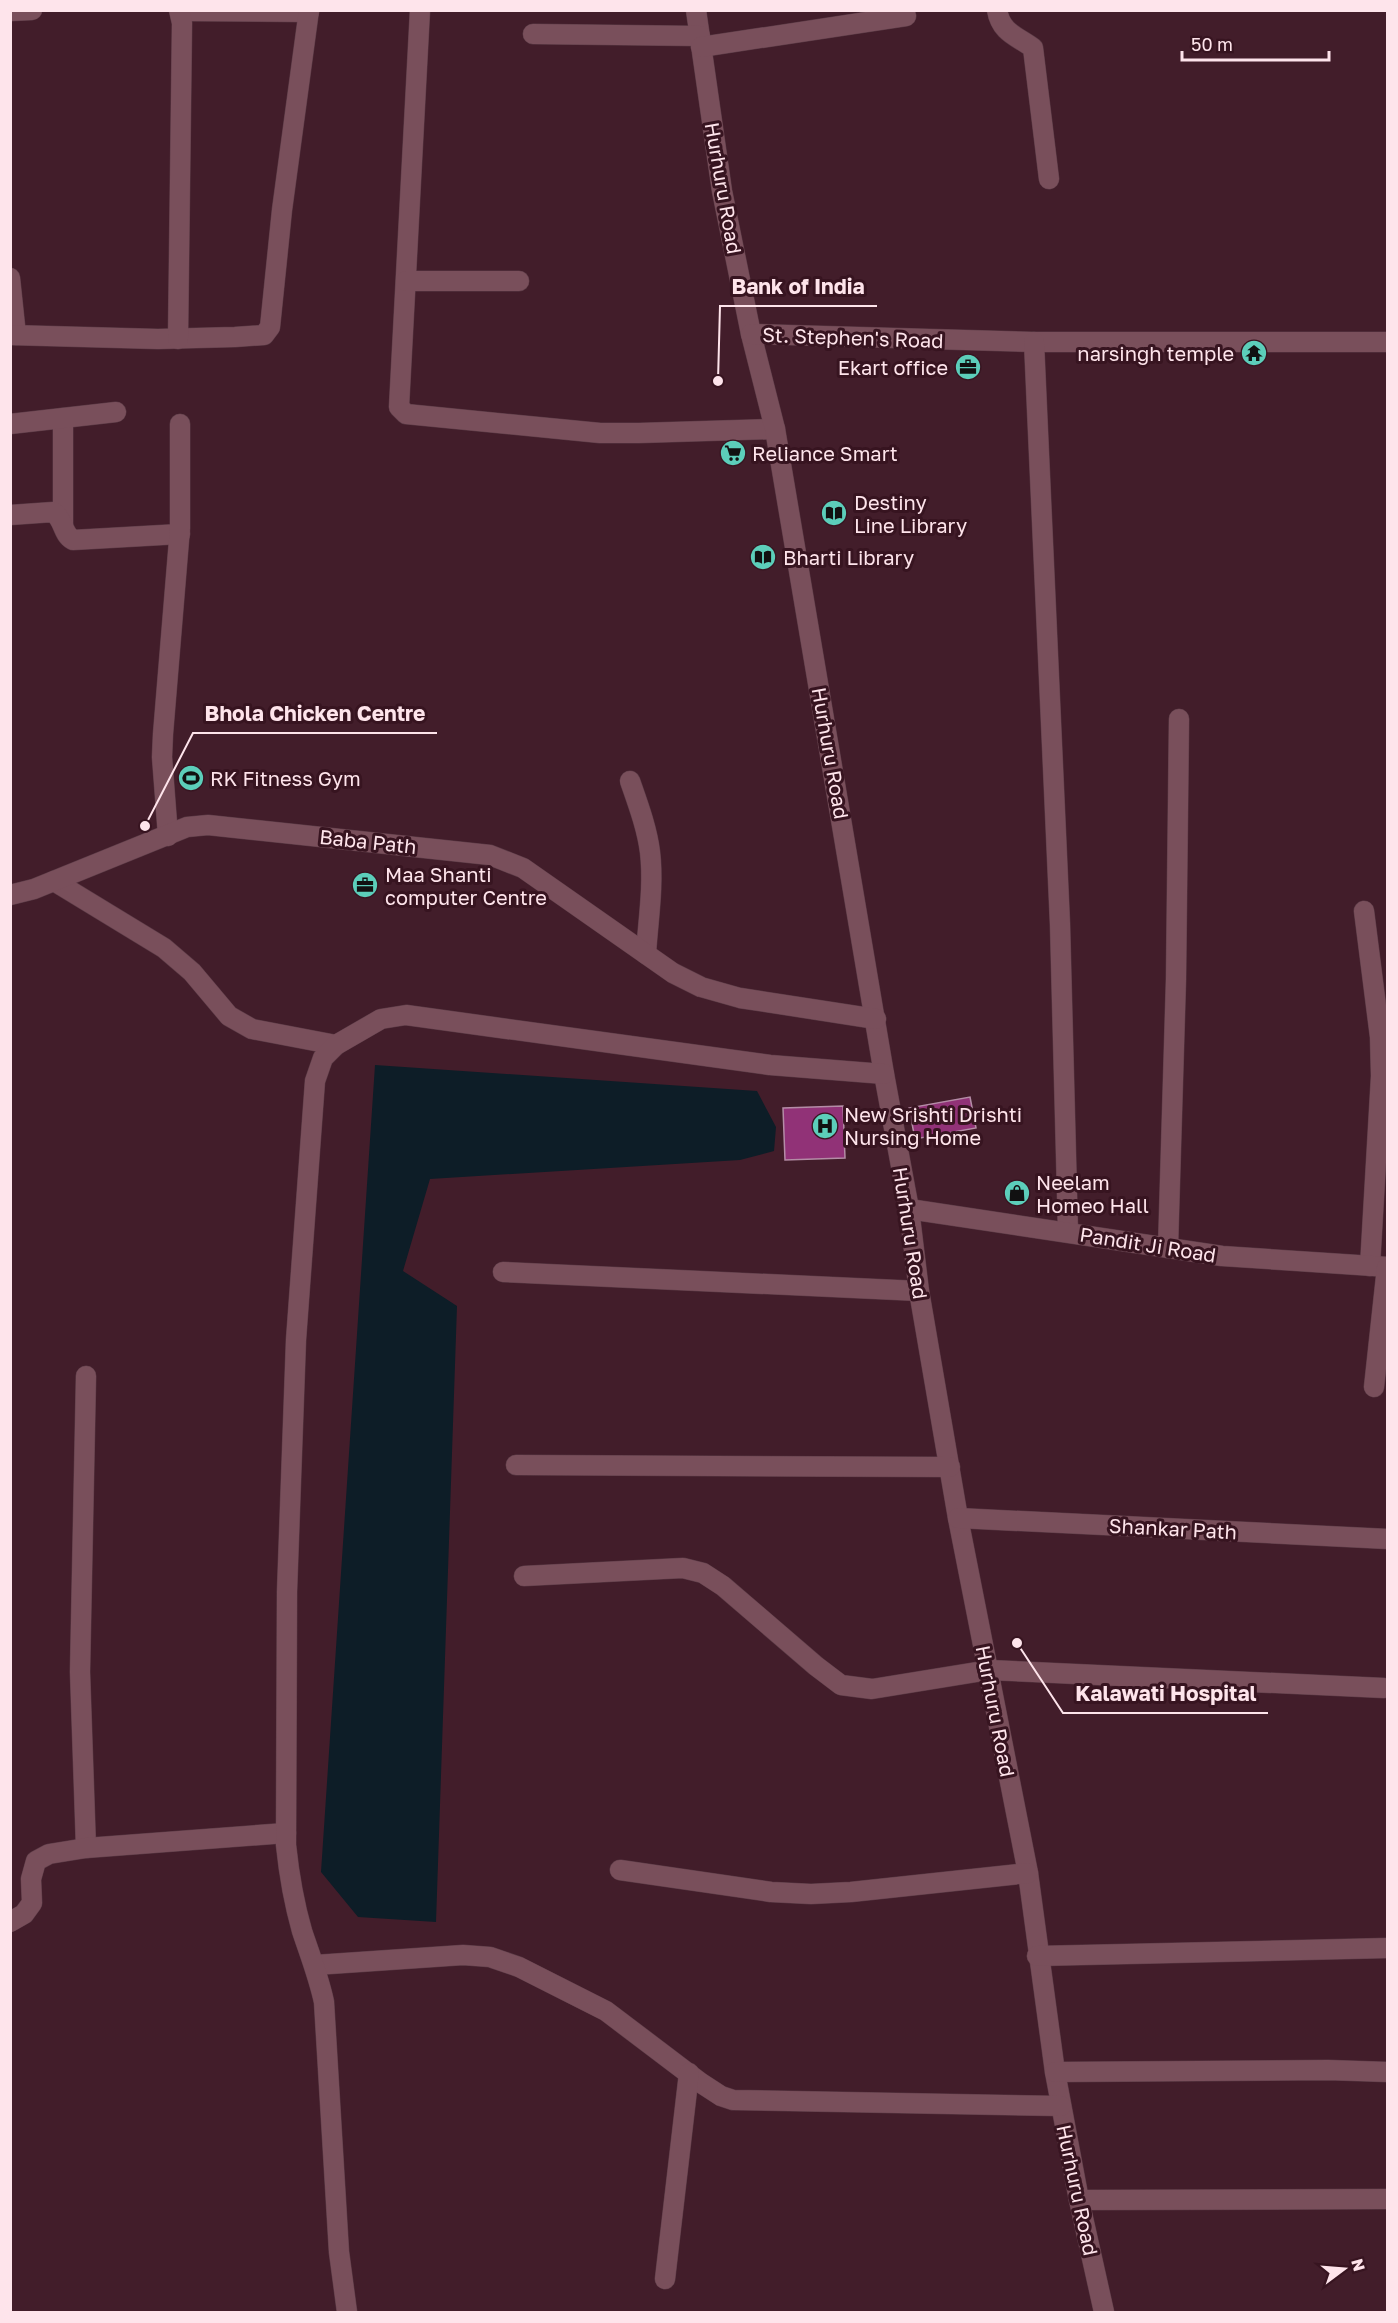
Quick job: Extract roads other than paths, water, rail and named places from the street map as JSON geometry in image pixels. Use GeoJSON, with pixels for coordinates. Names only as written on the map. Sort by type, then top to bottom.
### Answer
{"type":"FeatureCollection","features":[{"type":"Feature","properties":{"kind":"street"},"geometry":{"type":"LineString","coordinates":[[10,11],[32,10]]}},
{"type":"Feature","properties":{"kind":"street"},"geometry":{"type":"LineString","coordinates":[[420,10],[399,406],[406,414],[600,433],[639,434],[775,429]]}},
{"type":"Feature","properties":{"kind":"street","name":"Hurhuru Road"},"geometry":{"type":"LineString","coordinates":[[696,10],[722,191],[751,334],[775,429],[909,1209],[919,1291],[958,1518],[1028,1873],[1037,1956],[1061,2106],[1104,2313]]}},
{"type":"Feature","properties":{"kind":"street"},"geometry":{"type":"LineString","coordinates":[[997,10],[1000,24],[1006,32],[1033,48],[1048,179]]}},
{"type":"Feature","properties":{"kind":"street"},"geometry":{"type":"LineString","coordinates":[[10,278],[13,335],[178,339],[264,335],[270,327],[282,210],[309,11],[179,11],[182,23],[178,339]]}},
{"type":"Feature","properties":{"kind":"street"},"geometry":{"type":"LineString","coordinates":[[533,34],[701,42],[906,16]]}},
{"type":"Feature","properties":{"kind":"street"},"geometry":{"type":"LineString","coordinates":[[406,281],[519,281]]}},
{"type":"Feature","properties":{"kind":"street","name":"St. Stephen's Road"},"geometry":{"type":"LineString","coordinates":[[751,334],[1034,342],[1388,342]]}},
{"type":"Feature","properties":{"kind":"street"},"geometry":{"type":"LineString","coordinates":[[1034,342],[1060,924],[1068,1232]]}},
{"type":"Feature","properties":{"kind":"street"},"geometry":{"type":"LineString","coordinates":[[10,424],[116,412]]}},
{"type":"Feature","properties":{"kind":"street"},"geometry":{"type":"LineString","coordinates":[[63,418],[63,524],[66,534],[73,540],[180,534]]}},
{"type":"Feature","properties":{"kind":"street"},"geometry":{"type":"LineString","coordinates":[[168,836],[162,757],[180,534],[180,424]]}},
{"type":"Feature","properties":{"kind":"street"},"geometry":{"type":"LineString","coordinates":[[10,515],[53,512],[63,524]]}},
{"type":"Feature","properties":{"kind":"street"},"geometry":{"type":"LineString","coordinates":[[1168,1248],[1176,967],[1179,719]]}},
{"type":"Feature","properties":{"kind":"street"},"geometry":{"type":"LineString","coordinates":[[630,781],[645,825],[650,852],[651,874],[646,954]]}},
{"type":"Feature","properties":{"kind":"street","name":"Baba Path"},"geometry":{"type":"LineString","coordinates":[[10,895],[54,881],[188,827],[208,825],[490,855],[523,868],[673,973],[701,987],[740,998],[876,1019]]}},
{"type":"Feature","properties":{"kind":"street"},"geometry":{"type":"LineString","coordinates":[[54,881],[164,948],[192,972],[229,1016],[252,1029],[336,1045]]}},
{"type":"Feature","properties":{"kind":"street"},"geometry":{"type":"LineString","coordinates":[[1364,911],[1380,1037],[1381,1076],[1382,1266],[1374,1387]]}},
{"type":"Feature","properties":{"kind":"street"},"geometry":{"type":"LineString","coordinates":[[347,2313],[339,2252],[324,2002],[289,1875],[286,1833],[287,1592],[296,1340],[315,1082],[323,1058],[336,1045],[381,1019],[406,1015],[770,1065],[884,1074]]}},
{"type":"Feature","properties":{"kind":"street","name":"Pandit Ji Road"},"geometry":{"type":"LineString","coordinates":[[909,1209],[1222,1256],[1382,1266]]}},
{"type":"Feature","properties":{"kind":"street"},"geometry":{"type":"LineString","coordinates":[[502,1272],[919,1291]]}},
{"type":"Feature","properties":{"kind":"street"},"geometry":{"type":"LineString","coordinates":[[86,1376],[80,1672],[86,1848]]}},
{"type":"Feature","properties":{"kind":"street"},"geometry":{"type":"LineString","coordinates":[[516,1465],[950,1467]]}},
{"type":"Feature","properties":{"kind":"street","name":"Shankar Path"},"geometry":{"type":"LineString","coordinates":[[958,1518],[1388,1539]]}},
{"type":"Feature","properties":{"kind":"street"},"geometry":{"type":"LineString","coordinates":[[524,1576],[683,1568],[703,1573],[723,1586],[841,1685],[872,1689],[988,1670],[1384,1688]]}},
{"type":"Feature","properties":{"kind":"street"},"geometry":{"type":"LineString","coordinates":[[10,1922],[24,1914],[32,1903],[31,1879],[36,1861],[49,1854],[86,1848],[286,1833]]}},
{"type":"Feature","properties":{"kind":"street"},"geometry":{"type":"LineString","coordinates":[[620,1870],[771,1892],[811,1894],[851,1892],[1028,1873]]}},
{"type":"Feature","properties":{"kind":"street"},"geometry":{"type":"LineString","coordinates":[[1037,1956],[1388,1948]]}},
{"type":"Feature","properties":{"kind":"street"},"geometry":{"type":"LineString","coordinates":[[315,1965],[464,1955],[490,1957],[519,1967],[606,2011],[721,2096],[739,2101],[1061,2106]]}},
{"type":"Feature","properties":{"kind":"street"},"geometry":{"type":"LineString","coordinates":[[1055,2072],[1328,2070],[1388,2072]]}},
{"type":"Feature","properties":{"kind":"street"},"geometry":{"type":"LineString","coordinates":[[665,2279],[689,2073]]}},
{"type":"Feature","properties":{"kind":"street"},"geometry":{"type":"LineString","coordinates":[[1079,2200],[1388,2199]]}},
{"type":"Feature","properties":{"kind":"water"},"geometry":{"type":"Polygon","coordinates":[[[375,1065],[757,1091],[776,1127],[774,1151],[740,1160],[430,1179],[403,1271],[457,1306],[436,1922],[358,1917],[321,1872],[375,1065]]]}},
{"type":"Feature","properties":{"kind":"place","name":"narsingh temple"},"geometry":{"type":"Point","coordinates":[1254,353]}},
{"type":"Feature","properties":{"kind":"place","name":"Ekart office"},"geometry":{"type":"Point","coordinates":[968,367]}},
{"type":"Feature","properties":{"kind":"place","name":"Bank of India"},"geometry":{"type":"Point","coordinates":[718,381]}},
{"type":"Feature","properties":{"kind":"place","name":"Reliance Smart"},"geometry":{"type":"Point","coordinates":[733,453]}},
{"type":"Feature","properties":{"kind":"place","name":"Destiny Line Library"},"geometry":{"type":"Point","coordinates":[834,513]}},
{"type":"Feature","properties":{"kind":"place","name":"Bharti Library"},"geometry":{"type":"Point","coordinates":[763,557]}},
{"type":"Feature","properties":{"kind":"place","name":"RK Fitness Gym"},"geometry":{"type":"Point","coordinates":[191,778]}},
{"type":"Feature","properties":{"kind":"place","name":"Bhola Chicken Centre"},"geometry":{"type":"Point","coordinates":[145,826]}},
{"type":"Feature","properties":{"kind":"place","name":"Maa Shanti computer Centre"},"geometry":{"type":"Point","coordinates":[365,885]}},
{"type":"Feature","properties":{"kind":"place","name":"New Srishti Drishti Nursing Home"},"geometry":{"type":"Point","coordinates":[825,1126]}},
{"type":"Feature","properties":{"kind":"place","name":"Neelam Homeo Hall"},"geometry":{"type":"Point","coordinates":[1017,1193]}},
{"type":"Feature","properties":{"kind":"place","name":"Kalawati Hospital"},"geometry":{"type":"Point","coordinates":[1017,1643]}}]}
